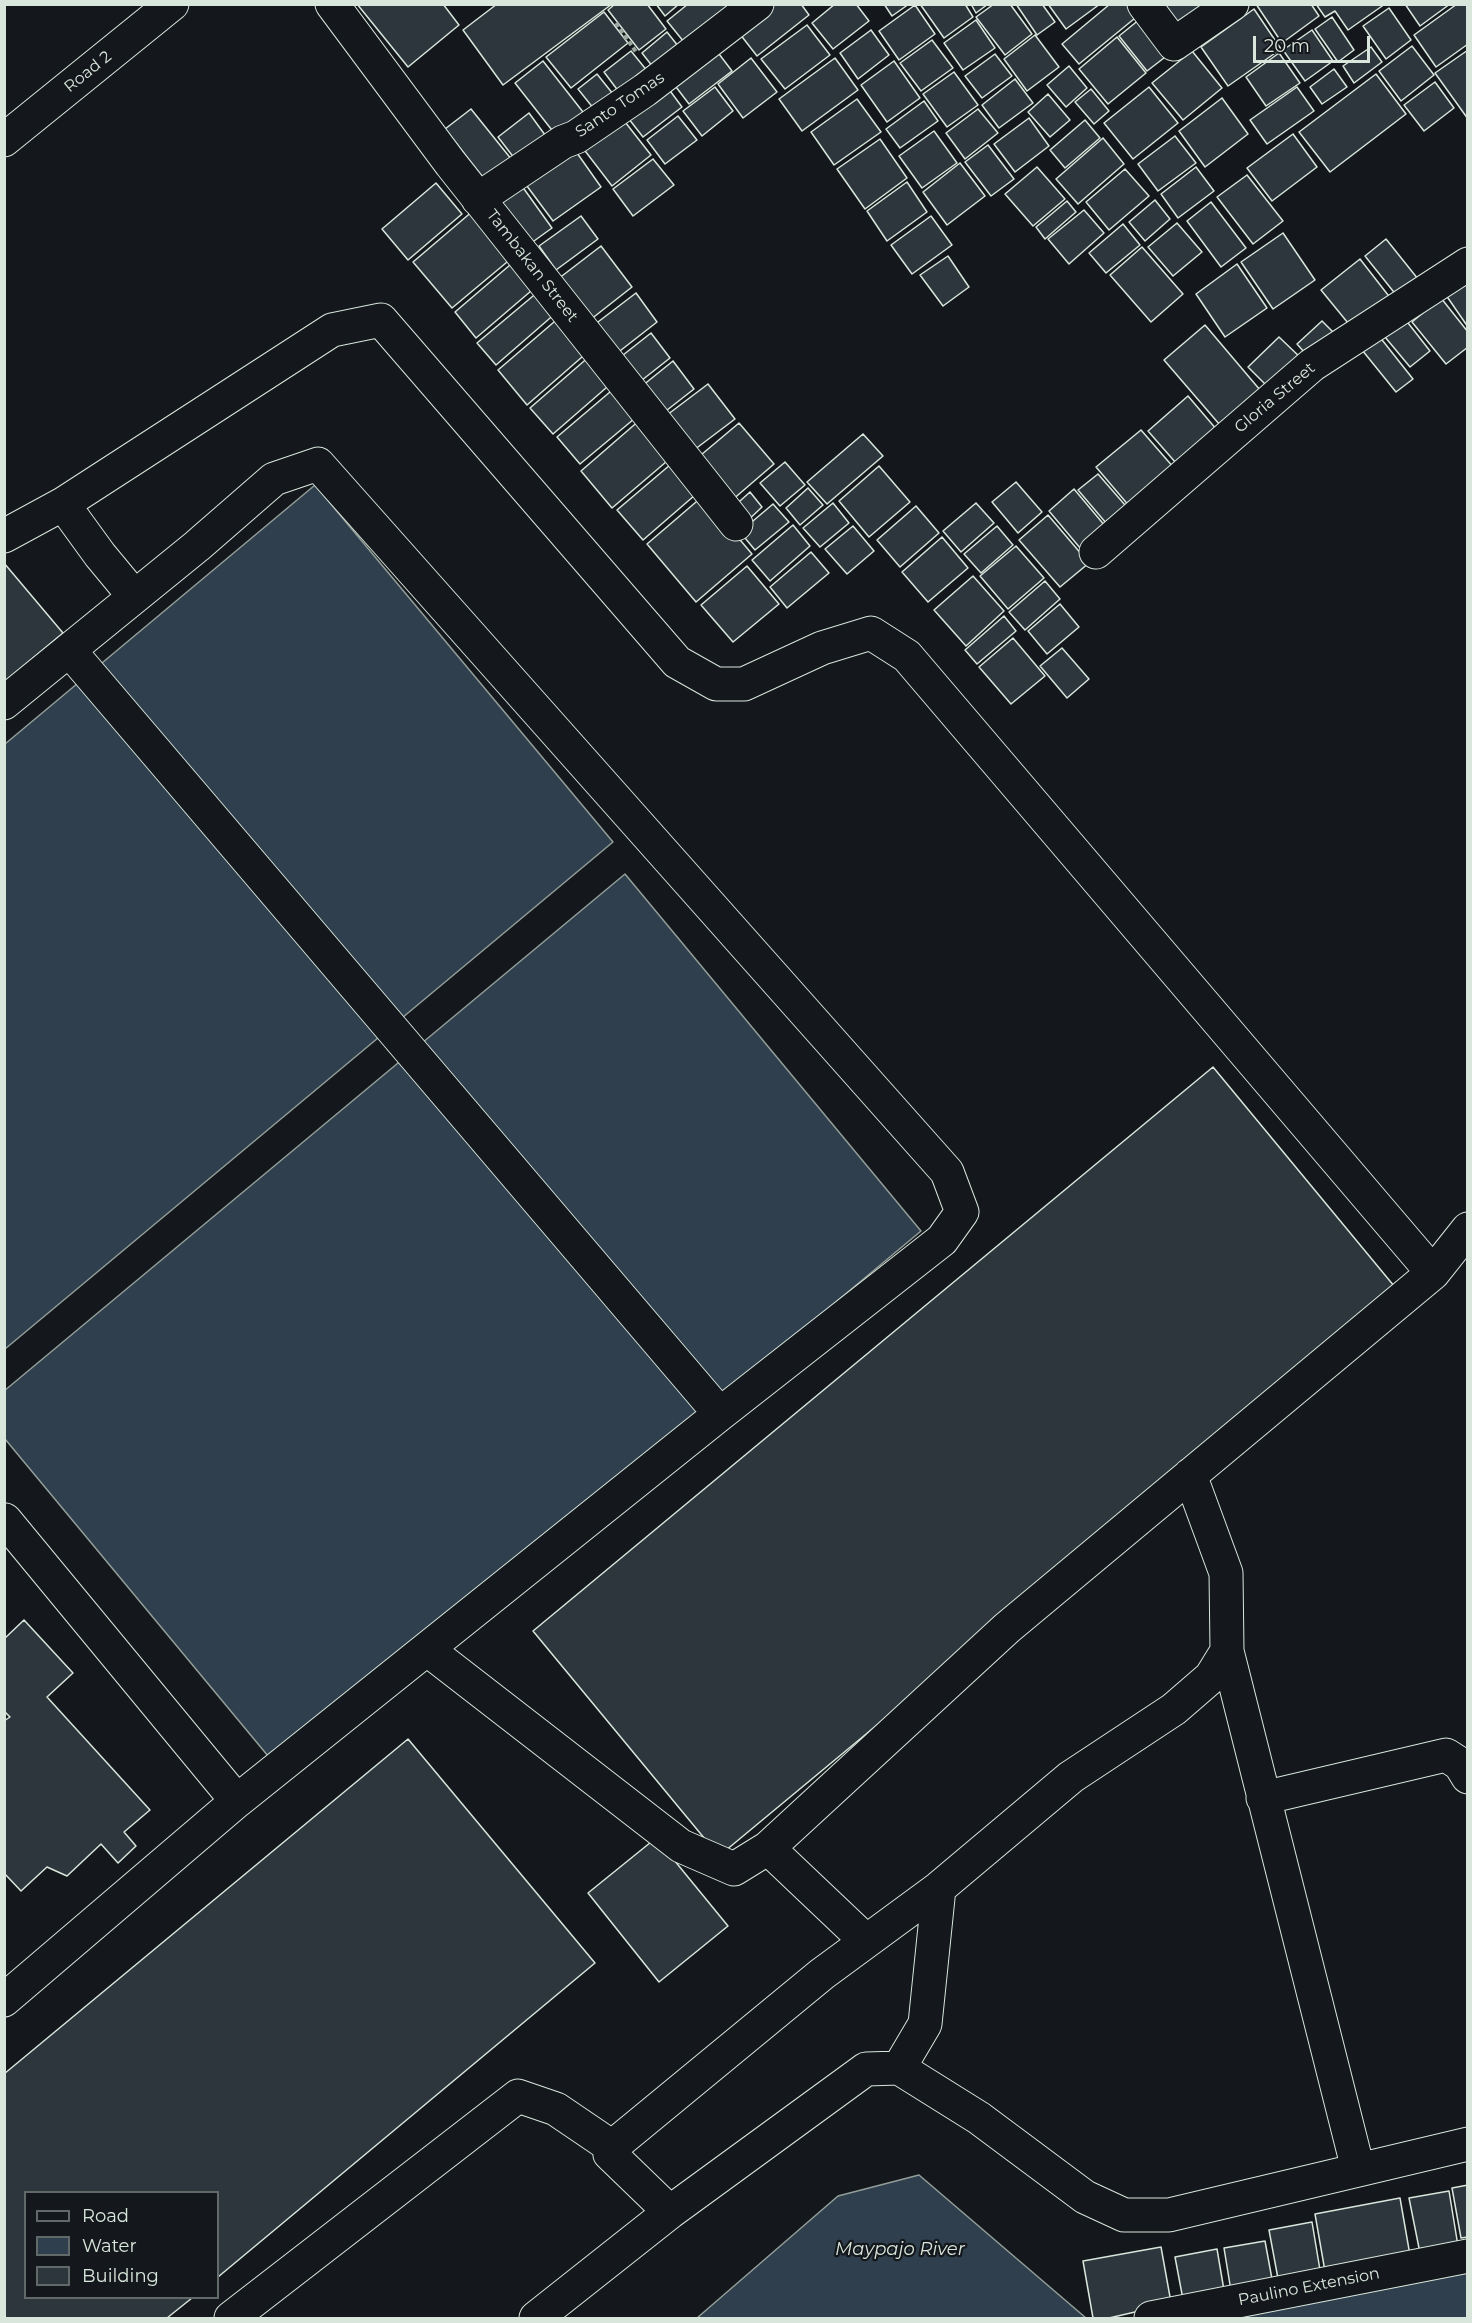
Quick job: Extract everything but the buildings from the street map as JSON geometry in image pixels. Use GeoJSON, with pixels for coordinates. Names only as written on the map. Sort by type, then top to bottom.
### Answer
{"type":"FeatureCollection","features":[{"type":"Feature","properties":{"kind":"street","name":"Road 2"},"geometry":{"type":"LineString","coordinates":[[4,140],[172,4]]}},
{"type":"Feature","properties":{"kind":"street","name":"Tambakan Street"},"geometry":{"type":"LineString","coordinates":[[332,4],[478,199],[736,524]]}},
{"type":"Feature","properties":{"kind":"street","name":"Santo Tomas"},"geometry":{"type":"LineString","coordinates":[[478,199],[562,142],[576,137],[645,90],[757,4]]}},
{"type":"Feature","properties":{"kind":"street"},"geometry":{"type":"LineString","coordinates":[[1144,4],[1174,44],[1232,4]]}},
{"type":"Feature","properties":{"kind":"street","name":"Gloria Street"},"geometry":{"type":"LineString","coordinates":[[1096,552],[1312,365],[1467,264]]}},
{"type":"Feature","properties":{"kind":"street"},"geometry":{"type":"LineString","coordinates":[[4,536],[63,504],[332,330],[381,320],[455,402],[677,662],[716,684],[744,684],[822,648],[871,633],[907,656],[1433,1273]]}},
{"type":"Feature","properties":{"kind":"street"},"geometry":{"type":"LineString","coordinates":[[4,703],[197,546],[274,479],[318,464],[947,1172],[962,1212],[942,1240],[720,1414],[237,1801],[4,2000]]}},
{"type":"Feature","properties":{"kind":"street"},"geometry":{"type":"LineString","coordinates":[[63,504],[100,555],[134,596]]}},
{"type":"Feature","properties":{"kind":"street"},"geometry":{"type":"LineString","coordinates":[[69,650],[720,1414]]}},
{"type":"Feature","properties":{"kind":"street"},"geometry":{"type":"LineString","coordinates":[[428,1650],[681,1846],[734,1869],[768,1848],[1007,1628],[1433,1273],[1467,1229]]}},
{"type":"Feature","properties":{"kind":"street"},"geometry":{"type":"LineString","coordinates":[[1190,1475],[1226,1573],[1227,1651],[1358,2169]]}},
{"type":"Feature","properties":{"kind":"street"},"geometry":{"type":"LineString","coordinates":[[4,1520],[237,1801]]}},
{"type":"Feature","properties":{"kind":"street"},"geometry":{"type":"LineString","coordinates":[[670,2212],[610,2154],[612,2147],[822,1974],[939,1888],[1071,1777],[1174,1709],[1211,1677],[1227,1651]]}},
{"type":"Feature","properties":{"kind":"street"},"geometry":{"type":"LineString","coordinates":[[1263,1798],[1446,1755],[1460,1764],[1467,1777]]}},
{"type":"Feature","properties":{"kind":"street"},"geometry":{"type":"LineString","coordinates":[[768,1848],[866,1941]]}},
{"type":"Feature","properties":{"kind":"street"},"geometry":{"type":"LineString","coordinates":[[898,2068],[925,2024],[939,1888]]}},
{"type":"Feature","properties":{"kind":"street"},"geometry":{"type":"LineString","coordinates":[[536,2319],[670,2212],[866,2069],[898,2068],[979,2118],[1085,2197],[1124,2215],[1169,2214],[1467,2144]]}},
{"type":"Feature","properties":{"kind":"street"},"geometry":{"type":"LineString","coordinates":[[231,2319],[518,2096],[556,2109],[612,2147]]}},
{"type":"Feature","properties":{"kind":"street","name":"Paulino Extension"},"geometry":{"type":"LineString","coordinates":[[1151,2319],[1467,2256]]}},
{"type":"Feature","properties":{"kind":"water"},"geometry":{"type":"Polygon","coordinates":[[[315,485],[613,842],[5,1349],[5,744],[315,485]]]}},
{"type":"Feature","properties":{"kind":"water"},"geometry":{"type":"Polygon","coordinates":[[[625,874],[921,1231],[278,1768],[5,1439],[4,1391],[625,874]]]}},
{"type":"Feature","properties":{"kind":"water","name":"Maypajo River"},"geometry":{"type":"Polygon","coordinates":[[[919,2175],[1086,2318],[697,2318],[838,2196],[919,2175]]]}},
{"type":"Feature","properties":{"kind":"water"},"geometry":{"type":"Polygon","coordinates":[[[1467,2265],[1467,2318],[1185,2318],[1467,2265]]]}}]}
